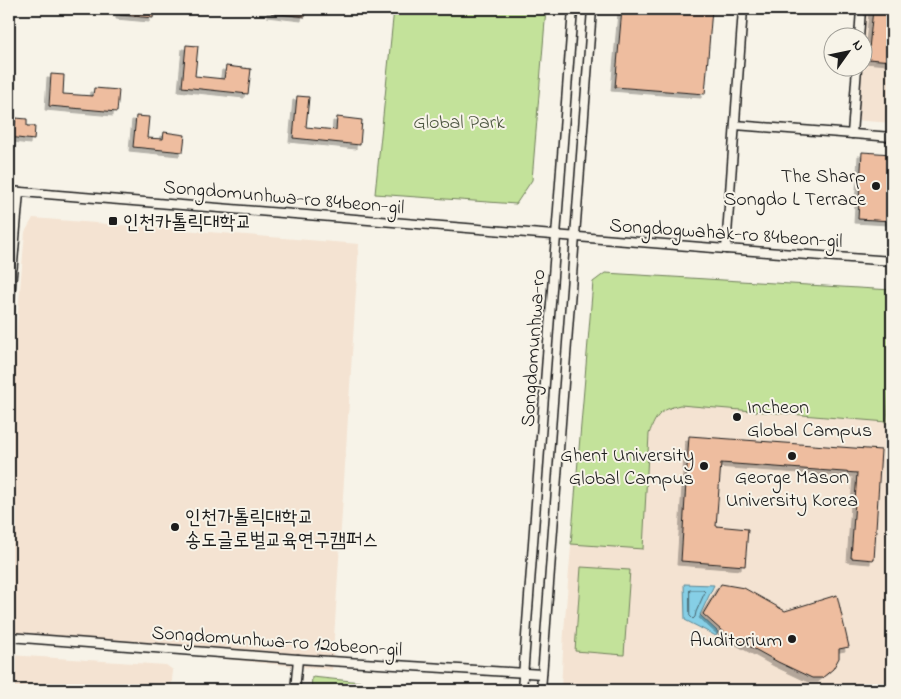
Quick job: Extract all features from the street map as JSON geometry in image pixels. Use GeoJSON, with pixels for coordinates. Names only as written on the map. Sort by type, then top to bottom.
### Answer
{"type":"FeatureCollection","features":[{"type":"Feature","properties":{"kind":"street","name":"Songdomunhwa-ro"},"geometry":{"type":"LineString","coordinates":[[522,690],[573,9]]}},
{"type":"Feature","properties":{"kind":"street","name":"Songdomunhwa-ro"},"geometry":{"type":"LineString","coordinates":[[541,690],[592,9]]}},
{"type":"Feature","properties":{"kind":"street"},"geometry":{"type":"LineString","coordinates":[[726,249],[743,9]]}},
{"type":"Feature","properties":{"kind":"street"},"geometry":{"type":"LineString","coordinates":[[860,28],[861,9]]}},
{"type":"Feature","properties":{"kind":"street"},"geometry":{"type":"LineString","coordinates":[[852,134],[856,78]]}},
{"type":"Feature","properties":{"kind":"street"},"geometry":{"type":"LineString","coordinates":[[735,125],[892,137]]}},
{"type":"Feature","properties":{"kind":"street","name":"Songdomunhwa-ro 84beon-gil"},"geometry":{"type":"LineString","coordinates":[[9,191],[557,234]]}},
{"type":"Feature","properties":{"kind":"street"},"geometry":{"type":"LineString","coordinates":[[9,310],[18,192]]}},
{"type":"Feature","properties":{"kind":"street","name":"Songdogwahak-ro 84beon-gil"},"geometry":{"type":"LineString","coordinates":[[557,234],[726,249],[892,260]]}},
{"type":"Feature","properties":{"kind":"street","name":"Songdomunhwa-ro 120beon-gil"},"geometry":{"type":"LineString","coordinates":[[9,637],[298,659],[542,674]]}},
{"type":"Feature","properties":{"kind":"street"},"geometry":{"type":"LineString","coordinates":[[296,690],[298,659]]}},
{"type":"Feature","properties":{"kind":"shaded area"},"geometry":{"type":"Polygon","coordinates":[[[864,9],[892,9],[892,123],[853,120],[857,78],[874,78],[874,28],[862,28],[864,9]]]}},
{"type":"Feature","properties":{"kind":"shaded area","name":"인천가톨릭대학교 송도글로벌교육연구캠퍼스"},"geometry":{"type":"Polygon","coordinates":[[[33,218],[359,244],[332,670],[9,637],[9,417],[25,232],[33,218]]]}},
{"type":"Feature","properties":{"kind":"shaded area","name":"Incheon Global Campus"},"geometry":{"type":"Polygon","coordinates":[[[605,273],[892,290],[892,690],[561,690],[564,631],[593,282],[605,273]]]}},
{"type":"Feature","properties":{"kind":"shaded area"},"geometry":{"type":"Polygon","coordinates":[[[9,655],[166,665],[173,670],[171,690],[9,690],[9,655]]]}},
{"type":"Feature","properties":{"kind":"green space","name":"Global Park"},"geometry":{"type":"Polygon","coordinates":[[[394,9],[546,9],[532,180],[516,204],[375,194],[394,9]]]}},
{"type":"Feature","properties":{"kind":"green space"},"geometry":{"type":"Polygon","coordinates":[[[605,273],[892,290],[892,339],[887,422],[680,405],[668,409],[660,414],[649,434],[643,549],[571,544],[593,282],[605,273]]]}},
{"type":"Feature","properties":{"kind":"green space"},"geometry":{"type":"Polygon","coordinates":[[[581,567],[630,570],[624,655],[575,651],[581,567]]]}},
{"type":"Feature","properties":{"kind":"green space"},"geometry":{"type":"Polygon","coordinates":[[[312,677],[440,690],[311,690],[312,677]]]}},
{"type":"Feature","properties":{"kind":"water"},"geometry":{"type":"Polygon","coordinates":[[[684,584],[714,585],[700,615],[718,632],[716,636],[685,620],[684,584]]]}},
{"type":"Feature","properties":{"kind":"building"},"geometry":{"type":"Polygon","coordinates":[[[120,9],[154,9],[153,18],[120,15],[120,9]]]}},
{"type":"Feature","properties":{"kind":"building"},"geometry":{"type":"Polygon","coordinates":[[[271,9],[306,9],[305,17],[271,13],[271,9]]]}},
{"type":"Feature","properties":{"kind":"building"},"geometry":{"type":"Polygon","coordinates":[[[622,9],[712,9],[705,94],[615,87],[622,9]]]}},
{"type":"Feature","properties":{"kind":"building"},"geometry":{"type":"Polygon","coordinates":[[[873,9],[892,9],[892,61],[874,60],[874,28],[871,28],[873,9]]]}},
{"type":"Feature","properties":{"kind":"building"},"geometry":{"type":"Polygon","coordinates":[[[186,45],[198,46],[195,76],[224,79],[226,66],[251,69],[248,94],[182,87],[186,45]]]}},
{"type":"Feature","properties":{"kind":"building"},"geometry":{"type":"Polygon","coordinates":[[[51,74],[64,75],[63,94],[93,96],[94,88],[119,90],[117,112],[49,106],[51,74]]]}},
{"type":"Feature","properties":{"kind":"building"},"geometry":{"type":"Polygon","coordinates":[[[297,96],[309,97],[306,127],[336,130],[337,117],[362,120],[360,145],[293,138],[297,96]]]}},
{"type":"Feature","properties":{"kind":"building"},"geometry":{"type":"Polygon","coordinates":[[[136,116],[149,117],[147,138],[163,139],[164,132],[185,135],[183,152],[133,147],[136,116]]]}},
{"type":"Feature","properties":{"kind":"building"},"geometry":{"type":"Polygon","coordinates":[[[16,118],[27,119],[27,126],[35,126],[34,140],[9,137],[9,125],[15,126],[16,118]]]}},
{"type":"Feature","properties":{"kind":"building","name":"The Sharp Songdo L Terrace"},"geometry":{"type":"Polygon","coordinates":[[[862,152],[892,154],[892,221],[858,219],[862,152]]]}},
{"type":"Feature","properties":{"kind":"building"},"geometry":{"type":"Polygon","coordinates":[[[689,436],[881,450],[874,560],[851,558],[857,473],[721,463],[716,526],[748,529],[745,566],[681,561],[689,436]]]}},
{"type":"Feature","properties":{"kind":"building","name":"Auditorium"},"geometry":{"type":"Polygon","coordinates":[[[721,584],[744,588],[785,611],[837,595],[849,647],[839,649],[839,658],[833,669],[822,678],[812,678],[778,662],[722,631],[703,614],[721,584]]]}},
{"type":"Feature","properties":{"kind":"place","name":"The Sharp Songdo L Terrace"},"geometry":{"type":"Point","coordinates":[876,186]}},
{"type":"Feature","properties":{"kind":"place","name":"인천카톨릭대학교"},"geometry":{"type":"Point","coordinates":[113,221]}},
{"type":"Feature","properties":{"kind":"place","name":"Incheon Global Campus"},"geometry":{"type":"Point","coordinates":[737,417]}},
{"type":"Feature","properties":{"kind":"place","name":"George Mason University Korea"},"geometry":{"type":"Point","coordinates":[792,456]}},
{"type":"Feature","properties":{"kind":"place","name":"Ghent University Global Campus"},"geometry":{"type":"Point","coordinates":[704,466]}},
{"type":"Feature","properties":{"kind":"place","name":"인천가톨릭대학교 송도글로벌교육연구캠퍼스"},"geometry":{"type":"Point","coordinates":[175,527]}},
{"type":"Feature","properties":{"kind":"place","name":"Auditorium"},"geometry":{"type":"Point","coordinates":[792,639]}}]}
